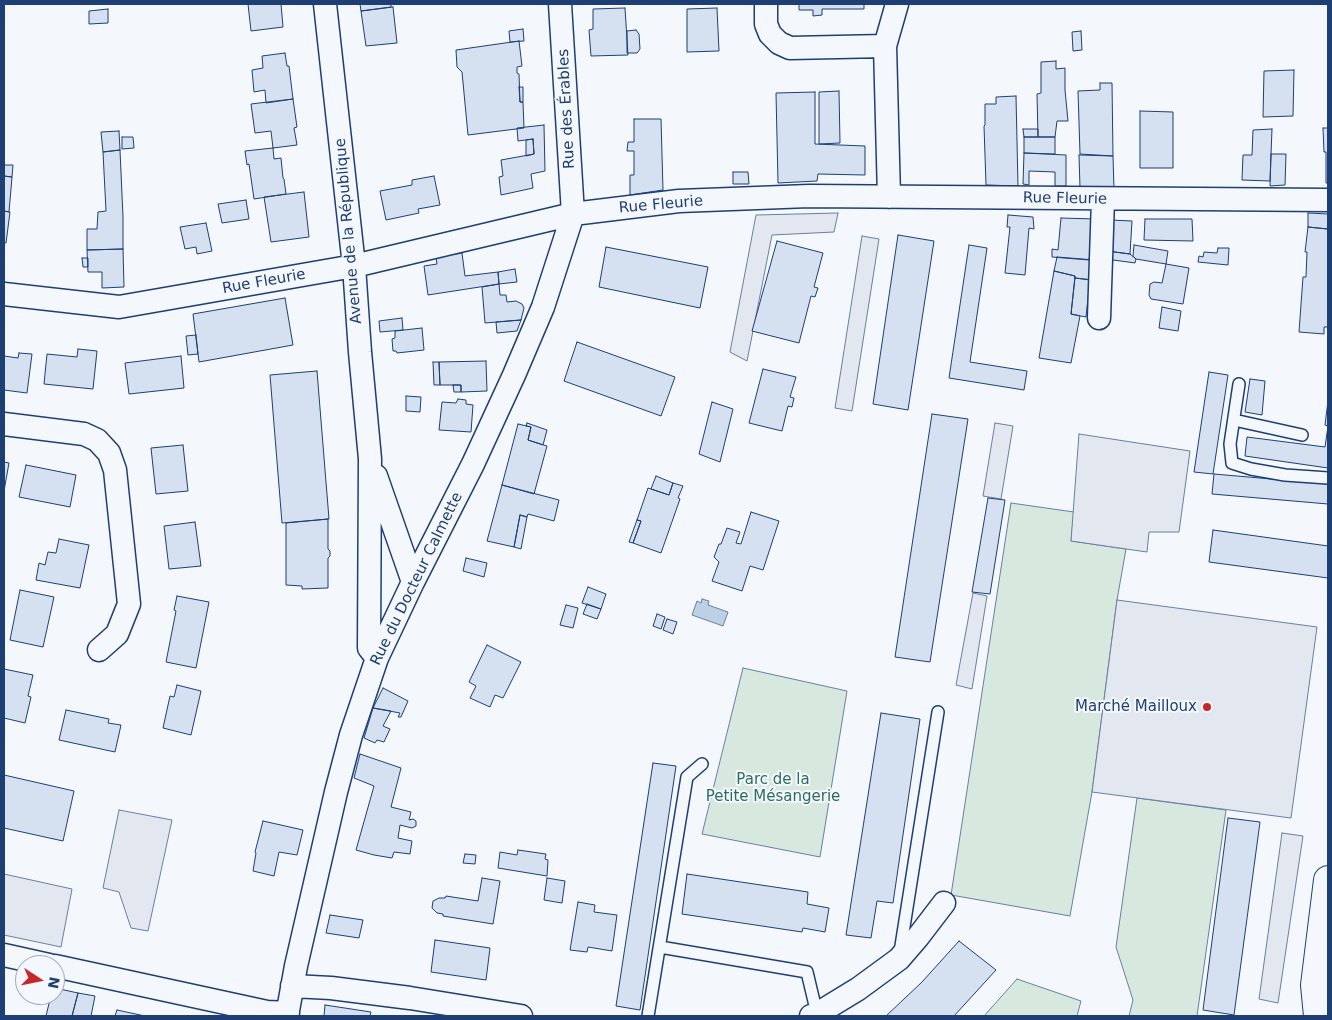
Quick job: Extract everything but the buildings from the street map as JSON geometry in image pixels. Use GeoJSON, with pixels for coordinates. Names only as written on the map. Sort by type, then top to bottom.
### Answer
{"type":"FeatureCollection","features":[{"type":"Feature","properties":{"kind":"street","name":"Avenue de la République"},"geometry":{"type":"LineString","coordinates":[[325,4],[354,266],[370,459],[369,648],[377,658]]}},
{"type":"Feature","properties":{"kind":"street","name":"Rue des Érables"},"geometry":{"type":"LineString","coordinates":[[560,4],[573,214]]}},
{"type":"Feature","properties":{"kind":"street"},"geometry":{"type":"LineString","coordinates":[[766,4],[766,24],[770,34],[779,43],[790,48],[885,46]]}},
{"type":"Feature","properties":{"kind":"street"},"geometry":{"type":"LineString","coordinates":[[889,197],[885,46],[897,4]]}},
{"type":"Feature","properties":{"kind":"street","name":"Rue Fleurie"},"geometry":{"type":"LineString","coordinates":[[4,294],[119,307],[354,266],[573,214],[679,201],[810,196],[1328,200]]}},
{"type":"Feature","properties":{"kind":"street"},"geometry":{"type":"LineString","coordinates":[[1099,318],[1103,199]]}},
{"type":"Feature","properties":{"kind":"street","name":"Rue du Docteur Calmette"},"geometry":{"type":"LineString","coordinates":[[287,1015],[296,966],[336,792],[351,735],[377,658],[473,464],[514,375],[543,306],[573,214]]}},
{"type":"Feature","properties":{"kind":"street"},"geometry":{"type":"LineString","coordinates":[[4,424],[84,434],[97,440],[108,453],[115,470],[129,604],[117,634],[98,650]]}},
{"type":"Feature","properties":{"kind":"street","name":"Avenue de la République"},"geometry":{"type":"LineString","coordinates":[[370,459],[413,582]]}},
{"type":"Feature","properties":{"kind":"street"},"geometry":{"type":"LineString","coordinates":[[1318,1016],[1316,986],[1328,880]]}},
{"type":"Feature","properties":{"kind":"street"},"geometry":{"type":"LineString","coordinates":[[814,1015],[858,989],[898,959],[944,903]]}},
{"type":"Feature","properties":{"kind":"street"},"geometry":{"type":"LineString","coordinates":[[65,968],[287,1015]]}},
{"type":"Feature","properties":{"kind":"street"},"geometry":{"type":"LineString","coordinates":[[292,986],[331,988],[410,998],[521,1016]]}},
{"type":"Feature","properties":{"kind":"lane"},"geometry":{"type":"LineString","coordinates":[[1239,384],[1230,444],[1232,464],[1285,475],[1328,478]]}},
{"type":"Feature","properties":{"kind":"lane"},"geometry":{"type":"LineString","coordinates":[[1234,420],[1302,435]]}},
{"type":"Feature","properties":{"kind":"lane"},"geometry":{"type":"LineString","coordinates":[[898,959],[938,712]]}},
{"type":"Feature","properties":{"kind":"lane"},"geometry":{"type":"LineString","coordinates":[[648,1016],[687,777],[702,764]]}},
{"type":"Feature","properties":{"kind":"lane"},"geometry":{"type":"LineString","coordinates":[[660,947],[807,972],[814,1015]]}},
{"type":"Feature","properties":{"kind":"green space"},"geometry":{"type":"Polygon","coordinates":[[[1011,503],[1074,512],[1071,541],[1126,549],[1117,600],[1092,792],[1070,916],[951,895],[1011,503]]]}},
{"type":"Feature","properties":{"kind":"green space","name":"Parc de la Petite Mésangerie"},"geometry":{"type":"Polygon","coordinates":[[[743,668],[847,691],[820,857],[702,834],[743,668]]]}},
{"type":"Feature","properties":{"kind":"green space"},"geometry":{"type":"Polygon","coordinates":[[[1137,798],[1226,810],[1197,1016],[1129,1016],[1133,1000],[1116,947],[1137,798]]]}},
{"type":"Feature","properties":{"kind":"green space"},"geometry":{"type":"Polygon","coordinates":[[[1017,979],[1081,1001],[1077,1016],[984,1016],[1017,979]]]}},
{"type":"Feature","properties":{"kind":"shaded area"},"geometry":{"type":"Polygon","coordinates":[[[838,213],[834,232],[772,235],[747,361],[730,352],[756,215],[838,213]]]}},
{"type":"Feature","properties":{"kind":"shaded area"},"geometry":{"type":"Polygon","coordinates":[[[862,236],[879,239],[852,411],[835,408],[862,236]]]}},
{"type":"Feature","properties":{"kind":"shaded area"},"geometry":{"type":"Polygon","coordinates":[[[995,423],[1013,426],[1001,499],[983,496],[995,423]]]}},
{"type":"Feature","properties":{"kind":"shaded area"},"geometry":{"type":"Polygon","coordinates":[[[1079,434],[1190,451],[1179,532],[1149,532],[1147,552],[1071,541],[1079,434]]]}},
{"type":"Feature","properties":{"kind":"shaded area"},"geometry":{"type":"Polygon","coordinates":[[[973,593],[987,596],[972,689],[956,685],[973,593]]]}},
{"type":"Feature","properties":{"kind":"shaded area"},"geometry":{"type":"Polygon","coordinates":[[[1117,600],[1317,627],[1291,818],[1092,792],[1117,600]]]}},
{"type":"Feature","properties":{"kind":"shaded area"},"geometry":{"type":"Polygon","coordinates":[[[119,810],[172,820],[148,931],[131,928],[119,892],[103,888],[119,810]]]}},
{"type":"Feature","properties":{"kind":"shaded area"},"geometry":{"type":"Polygon","coordinates":[[[1282,833],[1303,836],[1278,1003],[1259,999],[1282,833]]]}},
{"type":"Feature","properties":{"kind":"shaded area"},"geometry":{"type":"Polygon","coordinates":[[[4,874],[72,889],[61,947],[4,935],[4,874]]]}},
{"type":"Feature","properties":{"kind":"water"},"geometry":{"type":"Polygon","coordinates":[[[702,599],[709,601],[708,605],[728,612],[723,626],[692,615],[697,601],[701,603],[702,599]]]}},
{"type":"Feature","properties":{"kind":"place","name":"Marché Mailloux"},"geometry":{"type":"Point","coordinates":[1207,707]}}]}
